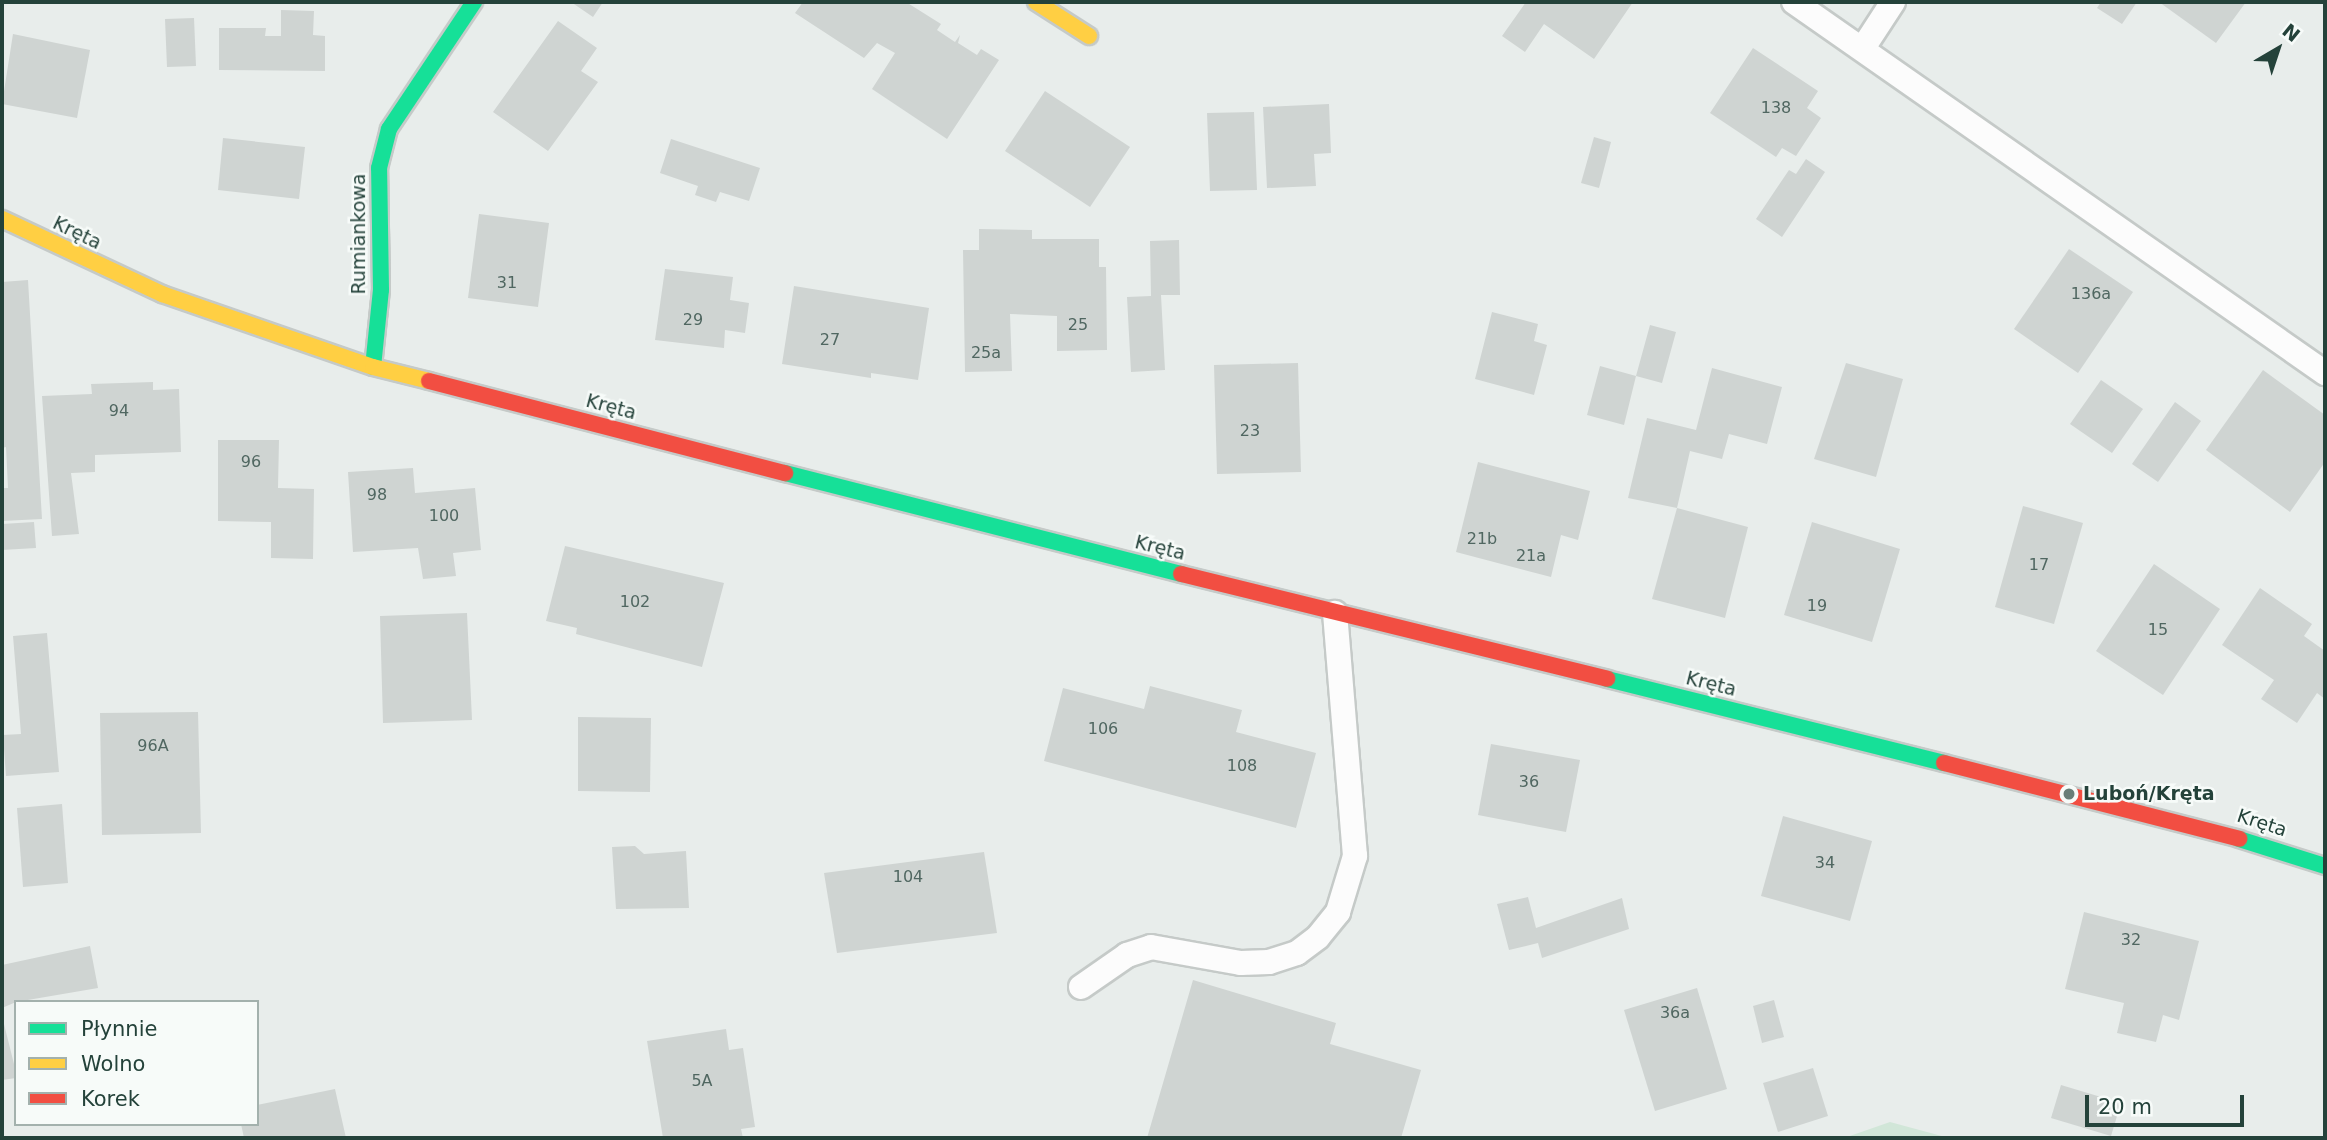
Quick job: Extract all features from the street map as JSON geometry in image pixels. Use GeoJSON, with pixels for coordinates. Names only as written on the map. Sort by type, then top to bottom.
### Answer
{"type":"FeatureCollection","features":[{"type":"Feature","properties":{"kind":"street","name":"Rumiankowa"},"geometry":{"type":"LineString","coordinates":[[373,367],[381,290],[379,168],[389,130],[474,2]]}},
{"type":"Feature","properties":{"kind":"street"},"geometry":{"type":"LineString","coordinates":[[1036,2],[1089,36]]}},
{"type":"Feature","properties":{"kind":"street","name":"Kręta"},"geometry":{"type":"LineString","coordinates":[[2,219],[162,294],[373,367],[1335,613],[2177,820],[2325,866]]}},
{"type":"Feature","properties":{"kind":"lane"},"geometry":{"type":"LineString","coordinates":[[1794,2],[2325,373]]}},
{"type":"Feature","properties":{"kind":"lane"},"geometry":{"type":"LineString","coordinates":[[1863,48],[1893,2]]}},
{"type":"Feature","properties":{"kind":"lane"},"geometry":{"type":"LineString","coordinates":[[1081,987],[1127,955],[1151,947],[1241,963],[1269,962],[1297,953],[1318,937],[1338,912],[1355,856],[1335,613]]}},
{"type":"Feature","properties":{"kind":"green space"},"geometry":{"type":"Polygon","coordinates":[[[1890,1122],[1949,1138],[1844,1138],[1890,1122]]]}},
{"type":"Feature","properties":{"kind":"building"},"geometry":{"type":"Polygon","coordinates":[[[571,2],[603,2],[593,17],[571,2]]]}},
{"type":"Feature","properties":{"kind":"building"},"geometry":{"type":"Polygon","coordinates":[[[803,2],[906,2],[941,24],[937,30],[955,42],[960,35],[958,43],[977,55],[981,49],[999,60],[947,139],[872,89],[895,53],[877,43],[864,58],[795,13],[803,2]]]}},
{"type":"Feature","properties":{"kind":"building"},"geometry":{"type":"Polygon","coordinates":[[[1526,2],[1633,2],[1594,59],[1544,24],[1525,52],[1502,36],[1526,2]]]}},
{"type":"Feature","properties":{"kind":"building"},"geometry":{"type":"Polygon","coordinates":[[[2101,2],[2137,2],[2122,24],[2097,8],[2101,2]]]}},
{"type":"Feature","properties":{"kind":"building"},"geometry":{"type":"Polygon","coordinates":[[[2159,2],[2246,2],[2216,43],[2159,2]]]}},
{"type":"Feature","properties":{"kind":"building"},"geometry":{"type":"Polygon","coordinates":[[[281,10],[314,11],[313,35],[325,36],[325,71],[219,70],[219,28],[266,28],[265,36],[281,36],[281,10]]]}},
{"type":"Feature","properties":{"kind":"building"},"geometry":{"type":"Polygon","coordinates":[[[194,18],[196,66],[167,67],[165,19],[194,18]]]}},
{"type":"Feature","properties":{"kind":"building"},"geometry":{"type":"Polygon","coordinates":[[[558,21],[597,48],[581,71],[598,82],[548,151],[493,112],[558,21]]]}},
{"type":"Feature","properties":{"kind":"building"},"geometry":{"type":"Polygon","coordinates":[[[13,34],[90,50],[77,118],[2,104],[13,34]]]}},
{"type":"Feature","properties":{"kind":"building"},"geometry":{"type":"Polygon","coordinates":[[[1753,48],[1818,91],[1807,108],[1821,118],[1796,156],[1782,148],[1776,157],[1710,113],[1753,48]]]}},
{"type":"Feature","properties":{"kind":"building"},"geometry":{"type":"Polygon","coordinates":[[[1045,91],[1130,147],[1090,207],[1005,151],[1045,91]]]}},
{"type":"Feature","properties":{"kind":"building"},"geometry":{"type":"Polygon","coordinates":[[[1329,104],[1331,153],[1314,154],[1316,186],[1267,188],[1263,107],[1329,104]]]}},
{"type":"Feature","properties":{"kind":"building"},"geometry":{"type":"Polygon","coordinates":[[[1254,112],[1257,190],[1210,191],[1207,113],[1254,112]]]}},
{"type":"Feature","properties":{"kind":"building"},"geometry":{"type":"Polygon","coordinates":[[[1594,137],[1611,142],[1599,188],[1581,183],[1594,137]]]}},
{"type":"Feature","properties":{"kind":"building"},"geometry":{"type":"Polygon","coordinates":[[[223,138],[305,147],[299,199],[218,190],[223,138]]]}},
{"type":"Feature","properties":{"kind":"building"},"geometry":{"type":"Polygon","coordinates":[[[671,139],[760,168],[749,201],[720,192],[716,202],[695,195],[698,186],[660,173],[671,139]]]}},
{"type":"Feature","properties":{"kind":"building"},"geometry":{"type":"Polygon","coordinates":[[[1806,159],[1825,172],[1782,237],[1756,219],[1789,170],[1796,174],[1806,159]]]}},
{"type":"Feature","properties":{"kind":"building"},"geometry":{"type":"Polygon","coordinates":[[[479,214],[549,223],[538,307],[468,298],[479,214]]]}},
{"type":"Feature","properties":{"kind":"building"},"geometry":{"type":"Polygon","coordinates":[[[979,229],[1032,230],[1032,239],[1099,239],[1099,267],[1106,267],[1107,350],[1057,351],[1057,316],[1010,314],[1012,371],[965,372],[963,250],[979,250],[979,229]]]}},
{"type":"Feature","properties":{"kind":"building"},"geometry":{"type":"Polygon","coordinates":[[[1179,240],[1180,295],[1161,295],[1165,370],[1131,372],[1127,297],[1151,296],[1150,241],[1179,240]]]}},
{"type":"Feature","properties":{"kind":"building"},"geometry":{"type":"Polygon","coordinates":[[[2069,249],[2133,292],[2078,373],[2014,329],[2069,249]]]}},
{"type":"Feature","properties":{"kind":"building"},"geometry":{"type":"Polygon","coordinates":[[[665,269],[733,277],[730,300],[749,303],[745,333],[725,330],[724,348],[655,340],[665,269]]]}},
{"type":"Feature","properties":{"kind":"building"},"geometry":{"type":"Polygon","coordinates":[[[28,280],[42,519],[2,521],[2,488],[8,488],[6,447],[2,448],[2,282],[28,280]]]}},
{"type":"Feature","properties":{"kind":"building"},"geometry":{"type":"Polygon","coordinates":[[[794,286],[929,308],[918,380],[871,373],[871,378],[782,364],[794,286]]]}},
{"type":"Feature","properties":{"kind":"building"},"geometry":{"type":"Polygon","coordinates":[[[1492,312],[1538,324],[1534,341],[1547,345],[1534,395],[1475,379],[1492,312]]]}},
{"type":"Feature","properties":{"kind":"building"},"geometry":{"type":"Polygon","coordinates":[[[1650,325],[1676,332],[1662,383],[1636,376],[1650,325]]]}},
{"type":"Feature","properties":{"kind":"building"},"geometry":{"type":"Polygon","coordinates":[[[1298,363],[1301,472],[1217,474],[1214,365],[1298,363]]]}},
{"type":"Feature","properties":{"kind":"building"},"geometry":{"type":"Polygon","coordinates":[[[1846,363],[1903,379],[1876,477],[1814,459],[1846,363]]]}},
{"type":"Feature","properties":{"kind":"building"},"geometry":{"type":"Polygon","coordinates":[[[1600,366],[1636,376],[1624,425],[1587,415],[1600,366]]]}},
{"type":"Feature","properties":{"kind":"building"},"geometry":{"type":"Polygon","coordinates":[[[1712,368],[1782,387],[1767,444],[1729,434],[1722,459],[1690,451],[1677,508],[1628,498],[1647,418],[1696,430],[1712,368]]]}},
{"type":"Feature","properties":{"kind":"building"},"geometry":{"type":"Polygon","coordinates":[[[2263,370],[2325,415],[2325,462],[2290,512],[2206,450],[2263,370]]]}},
{"type":"Feature","properties":{"kind":"building"},"geometry":{"type":"Polygon","coordinates":[[[2101,380],[2143,409],[2112,453],[2070,424],[2101,380]]]}},
{"type":"Feature","properties":{"kind":"building"},"geometry":{"type":"Polygon","coordinates":[[[153,382],[153,390],[179,389],[181,452],[95,455],[95,472],[71,473],[79,534],[52,536],[42,396],[92,394],[91,384],[153,382]]]}},
{"type":"Feature","properties":{"kind":"building"},"geometry":{"type":"Polygon","coordinates":[[[2175,402],[2201,421],[2158,482],[2132,464],[2175,402]]]}},
{"type":"Feature","properties":{"kind":"building"},"geometry":{"type":"Polygon","coordinates":[[[218,440],[279,440],[278,488],[314,489],[313,559],[271,558],[271,522],[218,521],[218,440]]]}},
{"type":"Feature","properties":{"kind":"building"},"geometry":{"type":"Polygon","coordinates":[[[1478,462],[1590,491],[1578,540],[1561,535],[1551,577],[1456,552],[1478,462]]]}},
{"type":"Feature","properties":{"kind":"building"},"geometry":{"type":"Polygon","coordinates":[[[413,468],[415,493],[475,488],[481,550],[453,553],[456,576],[423,579],[418,548],[353,552],[348,472],[413,468]]]}},
{"type":"Feature","properties":{"kind":"building"},"geometry":{"type":"Polygon","coordinates":[[[2023,506],[2083,523],[2054,624],[1995,607],[2023,506]]]}},
{"type":"Feature","properties":{"kind":"building"},"geometry":{"type":"Polygon","coordinates":[[[1677,508],[1748,527],[1725,618],[1652,599],[1677,508]]]}},
{"type":"Feature","properties":{"kind":"building"},"geometry":{"type":"Polygon","coordinates":[[[34,522],[36,548],[2,550],[2,524],[34,522]]]}},
{"type":"Feature","properties":{"kind":"building"},"geometry":{"type":"Polygon","coordinates":[[[1812,522],[1900,549],[1872,642],[1784,615],[1812,522]]]}},
{"type":"Feature","properties":{"kind":"building"},"geometry":{"type":"Polygon","coordinates":[[[565,546],[724,583],[702,667],[576,634],[577,628],[546,621],[565,546]]]}},
{"type":"Feature","properties":{"kind":"building"},"geometry":{"type":"Polygon","coordinates":[[[2154,564],[2220,609],[2163,695],[2096,651],[2154,564]]]}},
{"type":"Feature","properties":{"kind":"building"},"geometry":{"type":"Polygon","coordinates":[[[2260,588],[2312,624],[2304,636],[2325,651],[2325,699],[2317,693],[2297,723],[2261,699],[2274,680],[2222,645],[2260,588]]]}},
{"type":"Feature","properties":{"kind":"building"},"geometry":{"type":"Polygon","coordinates":[[[467,613],[472,720],[383,723],[380,616],[467,613]]]}},
{"type":"Feature","properties":{"kind":"building"},"geometry":{"type":"Polygon","coordinates":[[[47,633],[59,772],[6,776],[3,735],[21,734],[13,636],[47,633]]]}},
{"type":"Feature","properties":{"kind":"building"},"geometry":{"type":"Polygon","coordinates":[[[1150,686],[1242,710],[1236,732],[1316,753],[1296,828],[1044,761],[1063,688],[1144,709],[1150,686]]]}},
{"type":"Feature","properties":{"kind":"building"},"geometry":{"type":"Polygon","coordinates":[[[198,712],[201,833],[102,835],[100,713],[198,712]]]}},
{"type":"Feature","properties":{"kind":"building"},"geometry":{"type":"Polygon","coordinates":[[[578,717],[651,718],[650,792],[578,791],[578,717]]]}},
{"type":"Feature","properties":{"kind":"building"},"geometry":{"type":"Polygon","coordinates":[[[1491,744],[1580,760],[1566,832],[1478,815],[1491,744]]]}},
{"type":"Feature","properties":{"kind":"building"},"geometry":{"type":"Polygon","coordinates":[[[62,804],[68,883],[23,887],[17,808],[62,804]]]}},
{"type":"Feature","properties":{"kind":"building"},"geometry":{"type":"Polygon","coordinates":[[[1783,816],[1872,841],[1850,921],[1761,896],[1783,816]]]}},
{"type":"Feature","properties":{"kind":"building"},"geometry":{"type":"Polygon","coordinates":[[[635,846],[644,854],[686,851],[689,908],[616,909],[612,847],[635,846]]]}},
{"type":"Feature","properties":{"kind":"building"},"geometry":{"type":"Polygon","coordinates":[[[984,852],[997,933],[837,953],[824,873],[984,852]]]}},
{"type":"Feature","properties":{"kind":"building"},"geometry":{"type":"Polygon","coordinates":[[[1528,897],[1536,928],[1622,898],[1629,929],[1542,958],[1538,943],[1509,950],[1497,904],[1528,897]]]}},
{"type":"Feature","properties":{"kind":"building"},"geometry":{"type":"Polygon","coordinates":[[[2084,912],[2199,941],[2179,1020],[2163,1015],[2156,1042],[2117,1033],[2124,1003],[2065,989],[2084,912]]]}},
{"type":"Feature","properties":{"kind":"building"},"geometry":{"type":"Polygon","coordinates":[[[90,946],[98,988],[14,1000],[14,1003],[2,1008],[2,965],[90,946]]]}},
{"type":"Feature","properties":{"kind":"building"},"geometry":{"type":"Polygon","coordinates":[[[1193,980],[1336,1023],[1330,1044],[1421,1070],[1401,1138],[1147,1138],[1193,980]]]}},
{"type":"Feature","properties":{"kind":"building"},"geometry":{"type":"Polygon","coordinates":[[[1697,988],[1727,1089],[1655,1111],[1624,1010],[1697,988]]]}},
{"type":"Feature","properties":{"kind":"building"},"geometry":{"type":"Polygon","coordinates":[[[1774,1000],[1784,1037],[1762,1043],[1753,1006],[1774,1000]]]}},
{"type":"Feature","properties":{"kind":"building"},"geometry":{"type":"Polygon","coordinates":[[[2,1016],[14,1064],[14,1078],[2,1080],[2,1016]]]}},
{"type":"Feature","properties":{"kind":"building"},"geometry":{"type":"Polygon","coordinates":[[[726,1029],[729,1050],[743,1048],[755,1127],[741,1129],[743,1138],[663,1138],[647,1041],[726,1029]]]}},
{"type":"Feature","properties":{"kind":"building"},"geometry":{"type":"Polygon","coordinates":[[[1813,1068],[1828,1116],[1778,1132],[1763,1083],[1813,1068]]]}},
{"type":"Feature","properties":{"kind":"building"},"geometry":{"type":"Polygon","coordinates":[[[2061,1085],[2121,1103],[2111,1136],[2051,1118],[2061,1085]]]}},
{"type":"Feature","properties":{"kind":"building"},"geometry":{"type":"Polygon","coordinates":[[[335,1089],[346,1138],[244,1138],[241,1126],[259,1126],[259,1105],[335,1089]]]}},
{"type":"Feature","properties":{"kind":"traffic: fast"},"geometry":{"type":"LineString","coordinates":[[373,367],[381,290],[379,168],[389,129],[474,2]]}},
{"type":"Feature","properties":{"kind":"traffic: fast"},"geometry":{"type":"LineString","coordinates":[[785,473],[1181,574]]}},
{"type":"Feature","properties":{"kind":"traffic: fast"},"geometry":{"type":"LineString","coordinates":[[1607,679],[1944,763]]}},
{"type":"Feature","properties":{"kind":"traffic: fast"},"geometry":{"type":"LineString","coordinates":[[2239,839],[2325,866]]}},
{"type":"Feature","properties":{"kind":"traffic: slow"},"geometry":{"type":"LineString","coordinates":[[1036,2],[1089,36]]}},
{"type":"Feature","properties":{"kind":"traffic: slow"},"geometry":{"type":"LineString","coordinates":[[2,219],[162,294],[373,367],[429,381]]}},
{"type":"Feature","properties":{"kind":"traffic: jam"},"geometry":{"type":"LineString","coordinates":[[429,381],[785,473]]}},
{"type":"Feature","properties":{"kind":"traffic: jam"},"geometry":{"type":"LineString","coordinates":[[1181,574],[1607,679]]}},
{"type":"Feature","properties":{"kind":"traffic: jam"},"geometry":{"type":"LineString","coordinates":[[1944,763],[2239,839]]}},
{"type":"Feature","properties":{"kind":"place","name":"Luboń/Kręta"},"geometry":{"type":"Point","coordinates":[2069,794]}}]}
